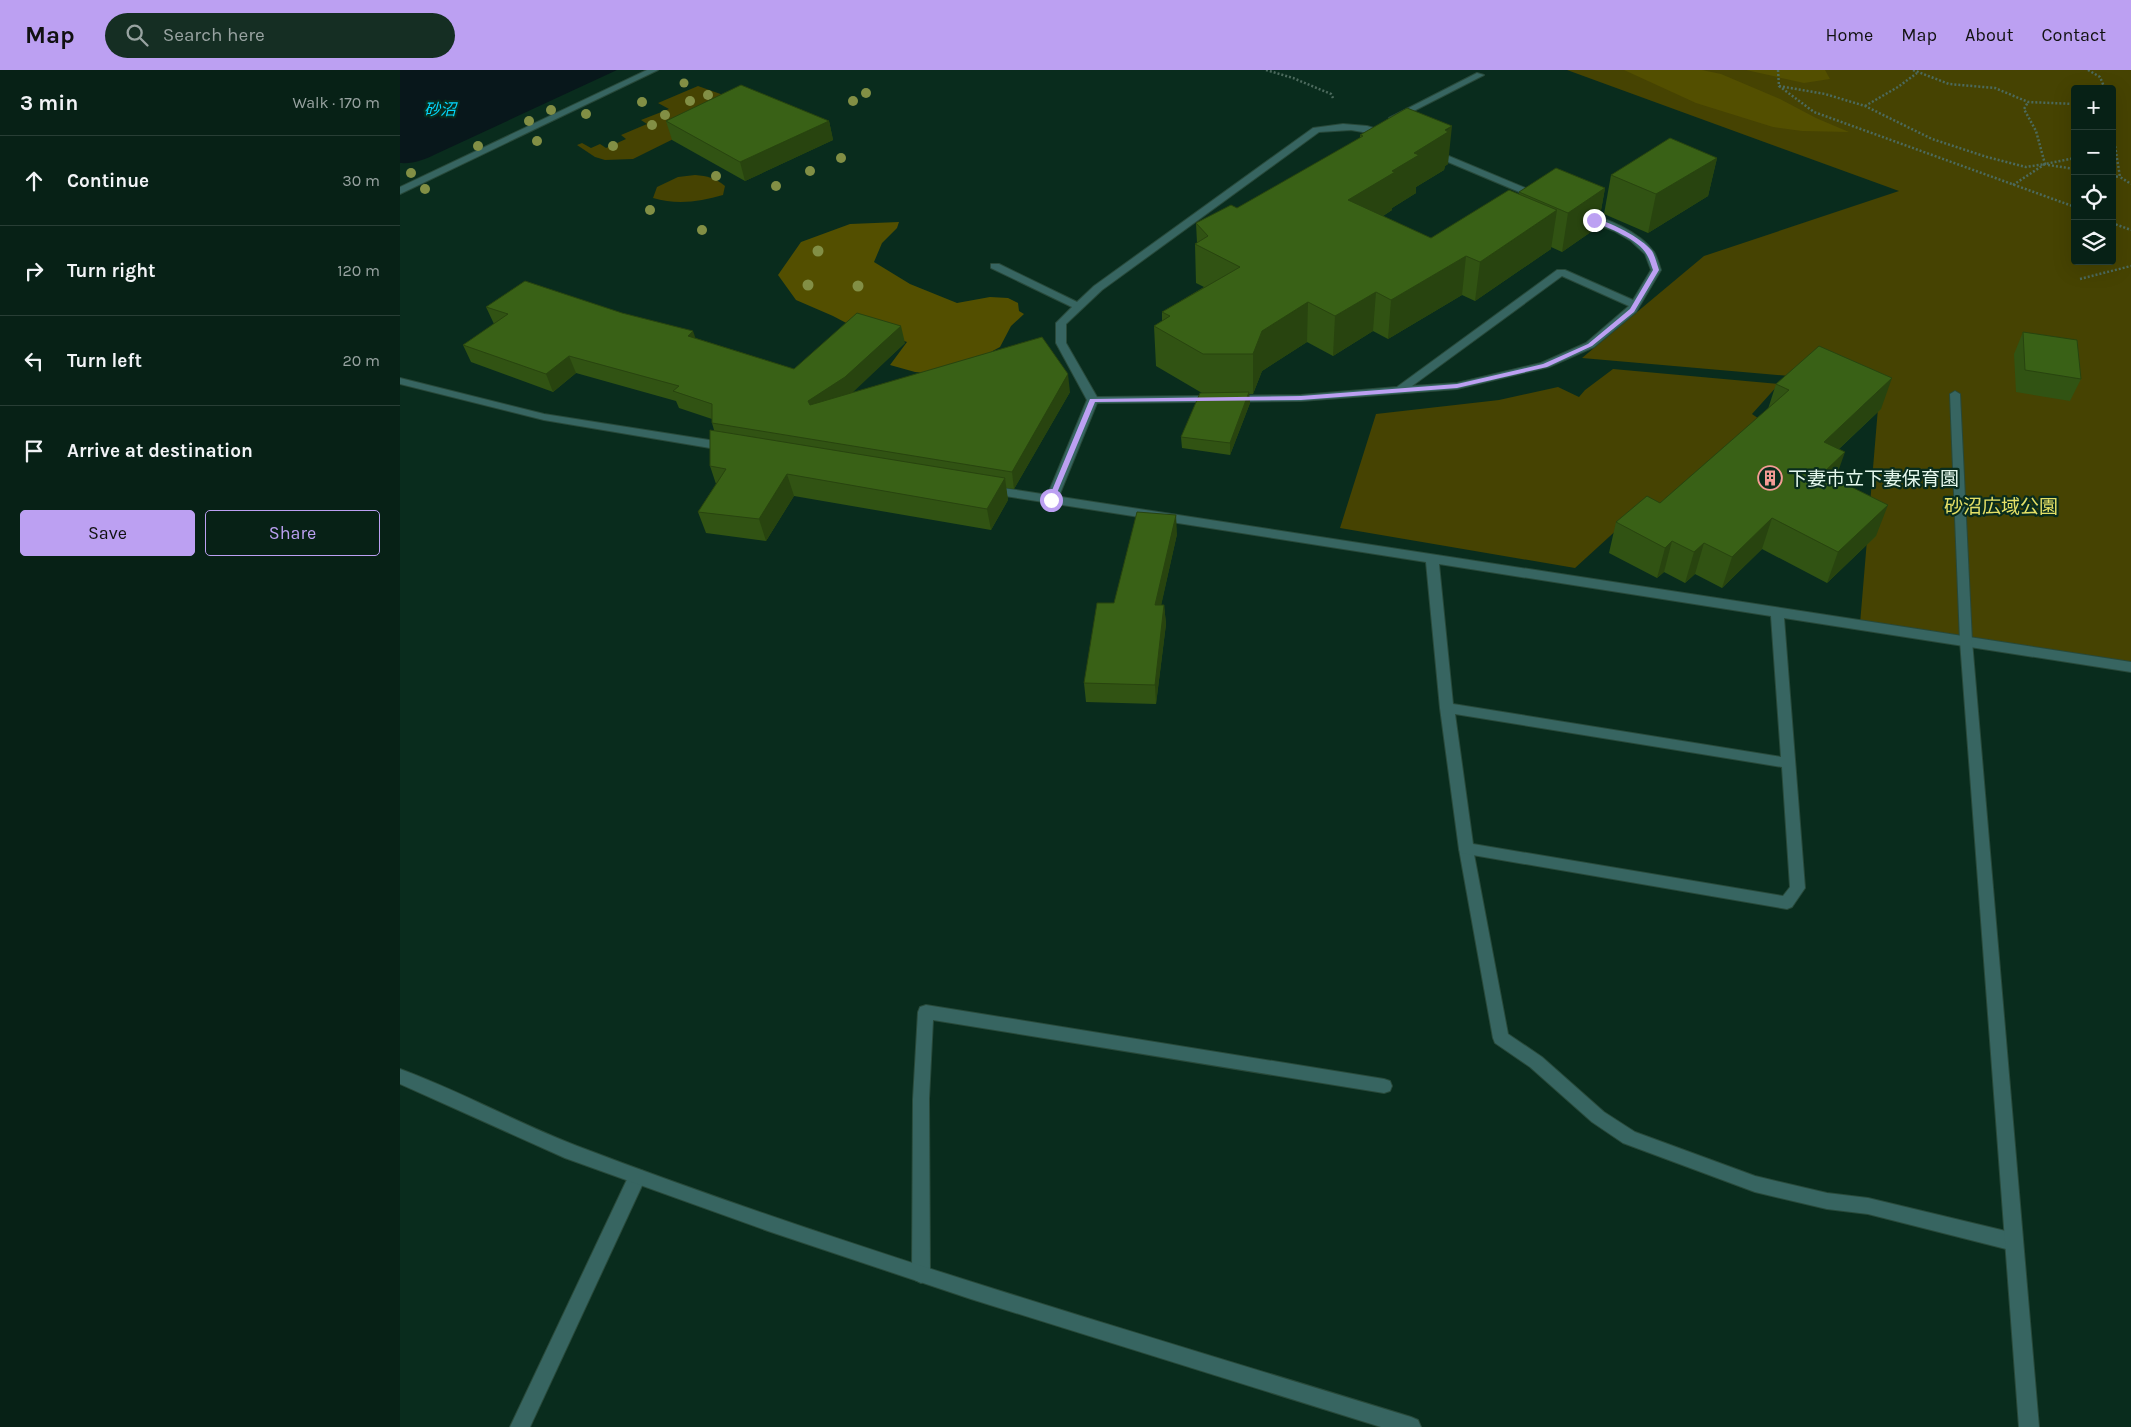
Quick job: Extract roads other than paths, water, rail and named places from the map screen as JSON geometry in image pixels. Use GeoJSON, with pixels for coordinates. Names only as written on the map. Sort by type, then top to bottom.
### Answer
{"type":"FeatureCollection","features":[{"type":"Feature","properties":{"kind":"street"},"geometry":{"type":"LineString","coordinates":[[400,191],[654,70]]}},
{"type":"Feature","properties":{"kind":"street"},"geometry":{"type":"LineString","coordinates":[[1370,129],[1480,75]]}},
{"type":"Feature","properties":{"kind":"street"},"geometry":{"type":"LineString","coordinates":[[1093,400],[1061,343],[1061,323],[1098,288],[1316,130],[1337,126],[1358,126],[1396,137]]}},
{"type":"Feature","properties":{"kind":"street"},"geometry":{"type":"LineString","coordinates":[[1421,148],[1548,201]]}},
{"type":"Feature","properties":{"kind":"street"},"geometry":{"type":"LineString","coordinates":[[1093,400],[1301,398],[1457,386],[1545,366],[1590,345],[1632,310],[1656,270],[1649,252],[1620,231],[1568,209]]}},
{"type":"Feature","properties":{"kind":"street"},"geometry":{"type":"LineString","coordinates":[[1400,390],[1561,272],[1635,305]]}},
{"type":"Feature","properties":{"kind":"street"},"geometry":{"type":"LineString","coordinates":[[400,381],[544,418],[743,449]]}},
{"type":"Feature","properties":{"kind":"street"},"geometry":{"type":"LineString","coordinates":[[1956,394],[1966,641],[2029,1427]]}},
{"type":"Feature","properties":{"kind":"street"},"geometry":{"type":"LineString","coordinates":[[1051,500],[1093,400]]}},
{"type":"Feature","properties":{"kind":"street"},"geometry":{"type":"LineString","coordinates":[[974,488],[2131,667]]}},
{"type":"Feature","properties":{"kind":"street"},"geometry":{"type":"LineString","coordinates":[[1432,558],[1447,708],[1466,849],[1501,1038],[1536,1062],[1598,1117],[1629,1138],[1755,1184],[1827,1201],[1868,1206],[2014,1242]]}},
{"type":"Feature","properties":{"kind":"street"},"geometry":{"type":"LineString","coordinates":[[1466,849],[1787,903],[1798,888],[1777,613]]}},
{"type":"Feature","properties":{"kind":"street"},"geometry":{"type":"LineString","coordinates":[[1447,708],[1788,763]]}},
{"type":"Feature","properties":{"kind":"street"},"geometry":{"type":"LineString","coordinates":[[921,1274],[921,1099],[926,1012],[1384,1086]]}},
{"type":"Feature","properties":{"kind":"street"},"geometry":{"type":"LineString","coordinates":[[400,1076],[571,1152],[768,1224],[921,1274],[1411,1427]]}},
{"type":"Feature","properties":{"kind":"street"},"geometry":{"type":"LineString","coordinates":[[520,1427],[637,1177]]}},
{"type":"Feature","properties":{"kind":"lane"},"geometry":{"type":"LineString","coordinates":[[994,266],[1078,306]]}},
{"type":"Feature","properties":{"kind":"water","name":"砂沼"},"geometry":{"type":"Polygon","coordinates":[[[400,70],[617,70],[432,156],[409,163],[400,163],[400,70]]]}},
{"type":"Feature","properties":{"kind":"place","name":"下妻市立下妻保育園"},"geometry":{"type":"Point","coordinates":[1770,478]}},
{"type":"Feature","properties":{"kind":"park label","name":"砂沼広域公園"},"geometry":{"type":"Point","coordinates":[2001,506]}}]}
